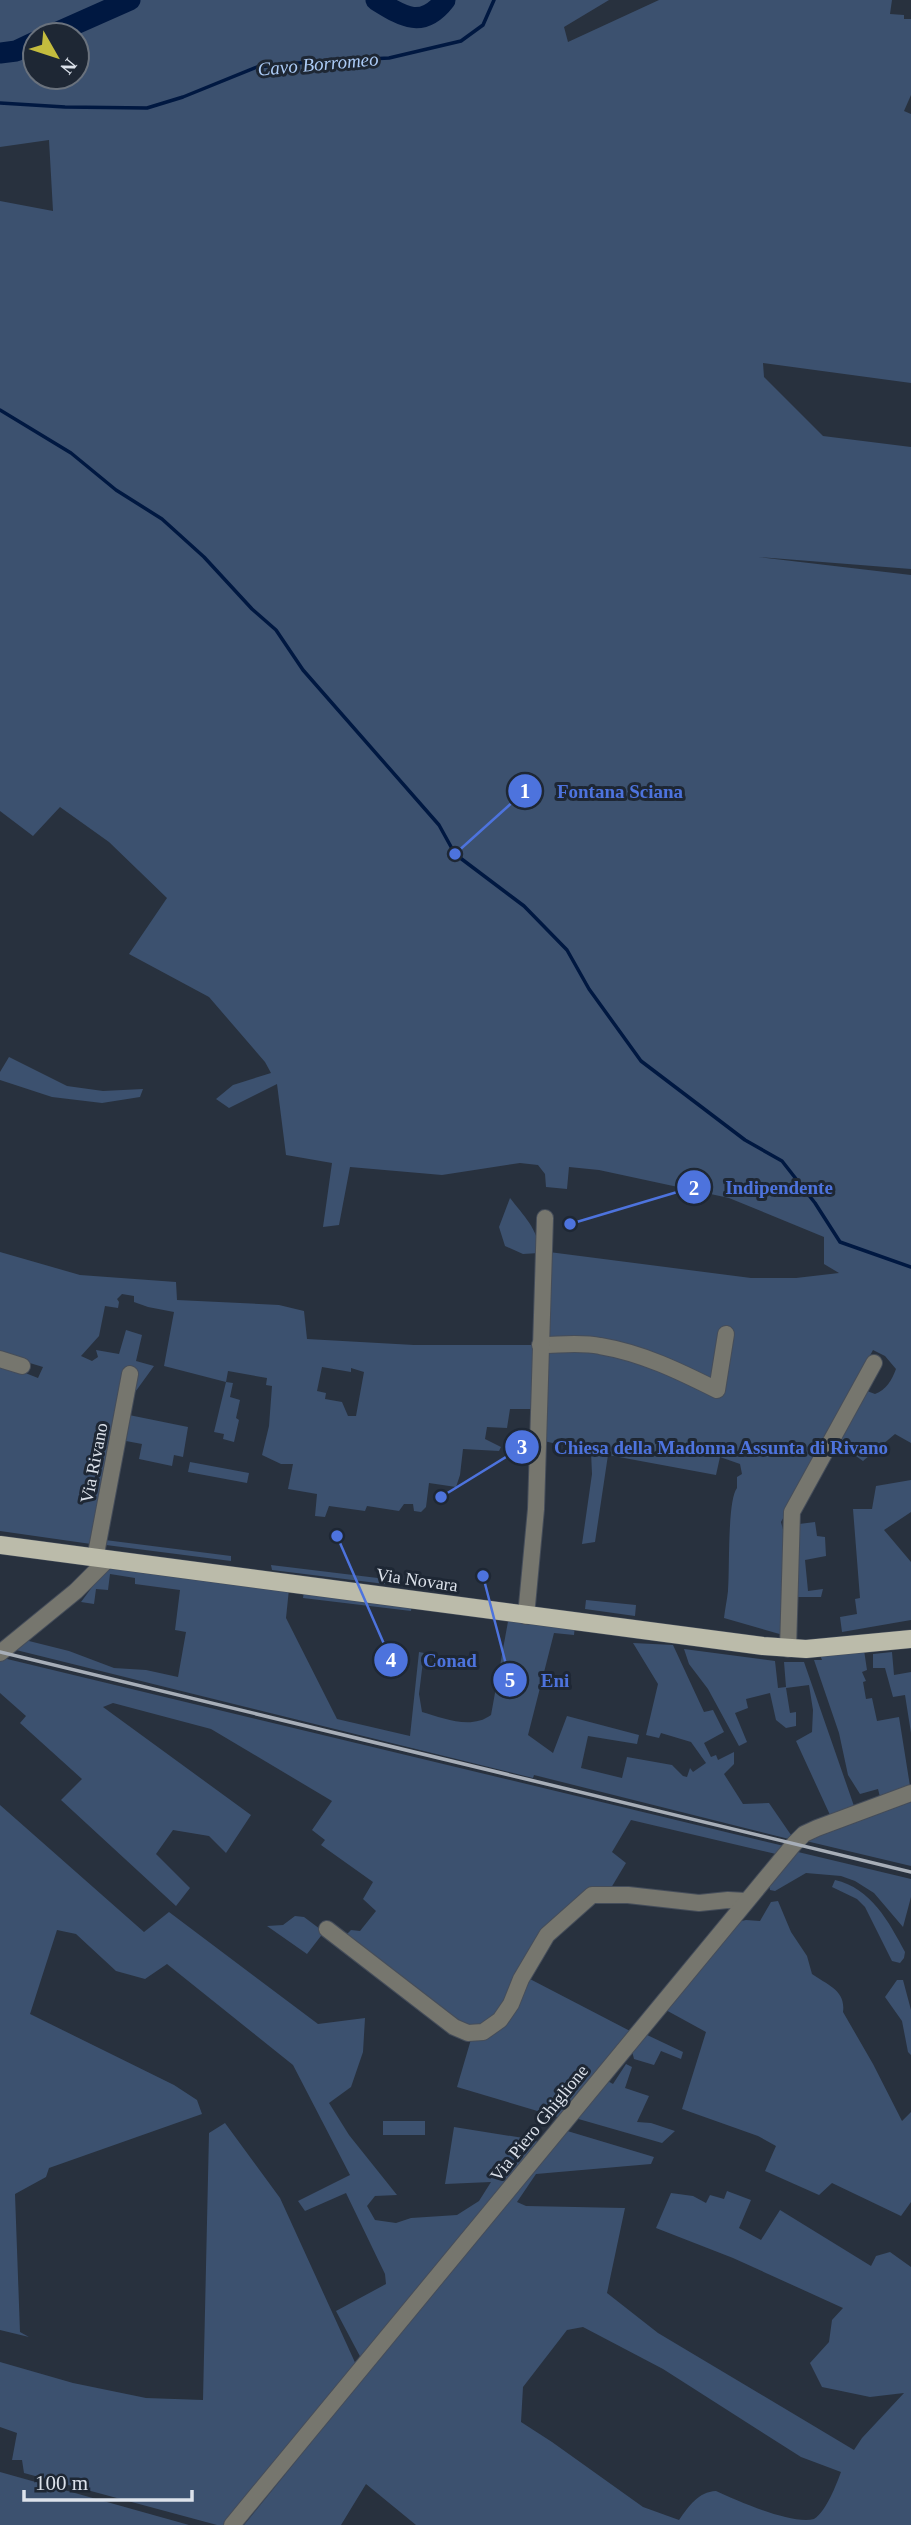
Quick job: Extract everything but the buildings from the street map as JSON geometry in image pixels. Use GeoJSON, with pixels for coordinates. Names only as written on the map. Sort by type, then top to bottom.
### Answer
{"type":"FeatureCollection","features":[{"type":"Feature","properties":{"kind":"main road","name":"Via Novara"},"geometry":{"type":"LineString","coordinates":[[0,1545],[788,1649],[832,1648],[911,1639]]}},
{"type":"Feature","properties":{"kind":"street"},"geometry":{"type":"LineString","coordinates":[[526,1616],[536,1509],[545,1218]]}},
{"type":"Feature","properties":{"kind":"street"},"geometry":{"type":"LineString","coordinates":[[540,1345],[598,1345],[630,1353],[670,1367],[717,1390],[726,1334]]}},
{"type":"Feature","properties":{"kind":"street"},"geometry":{"type":"LineString","coordinates":[[0,1359],[22,1366]]}},
{"type":"Feature","properties":{"kind":"street"},"geometry":{"type":"LineString","coordinates":[[788,1649],[792,1511],[874,1363]]}},
{"type":"Feature","properties":{"kind":"street","name":"Via Rivano"},"geometry":{"type":"LineString","coordinates":[[101,1559],[130,1374]]}},
{"type":"Feature","properties":{"kind":"street"},"geometry":{"type":"LineString","coordinates":[[0,1653],[76,1591],[101,1559]]}},
{"type":"Feature","properties":{"kind":"street","name":"Via Piero Ghiglione"},"geometry":{"type":"LineString","coordinates":[[232,2525],[804,1834],[911,1793]]}},
{"type":"Feature","properties":{"kind":"street"},"geometry":{"type":"LineString","coordinates":[[327,1929],[454,2027],[468,2033],[483,2032],[500,2020],[511,2004],[520,1979],[547,1935],[592,1895],[628,1895],[699,1903],[746,1901]]}},
{"type":"Feature","properties":{"kind":"shaded area"},"geometry":{"type":"Polygon","coordinates":[[[0,0],[609,0],[564,27],[568,42],[659,0],[892,0],[890,14],[904,15],[904,19],[911,19],[911,95],[904,111],[911,114],[911,383],[763,363],[764,377],[823,436],[911,447],[911,569],[758,557],[911,575],[911,1443],[895,1434],[863,1461],[832,1439],[867,1391],[875,1394],[882,1390],[896,1369],[885,1356],[873,1350],[781,1522],[786,1541],[783,1635],[724,1618],[732,1507],[737,1477],[742,1474],[740,1464],[720,1457],[716,1475],[608,1455],[595,1542],[582,1544],[592,1474],[591,1452],[544,1441],[549,1252],[751,1278],[796,1278],[839,1273],[824,1264],[824,1237],[729,1198],[599,1170],[569,1167],[567,1189],[546,1187],[545,1174],[538,1165],[520,1163],[442,1175],[350,1167],[339,1225],[323,1227],[332,1163],[286,1155],[277,1084],[229,1108],[216,1099],[233,1085],[271,1073],[265,1062],[209,997],[129,954],[167,898],[109,842],[60,807],[33,836],[0,811],[0,201],[53,211],[49,140],[0,147],[0,0]]]}},
{"type":"Feature","properties":{"kind":"shaded area"},"geometry":{"type":"Polygon","coordinates":[[[9,1057],[67,1086],[103,1091],[143,1089],[140,1097],[102,1103],[52,1097],[0,1080],[0,1072],[9,1057]]]}},
{"type":"Feature","properties":{"kind":"shaded area"},"geometry":{"type":"Polygon","coordinates":[[[510,1198],[534,1230],[539,1253],[523,1254],[505,1246],[499,1227],[510,1198]]]}},
{"type":"Feature","properties":{"kind":"shaded area"},"geometry":{"type":"Polygon","coordinates":[[[0,1252],[80,1275],[176,1282],[177,1300],[279,1305],[304,1311],[307,1339],[414,1345],[537,1345],[535,1409],[510,1409],[507,1428],[487,1427],[485,1439],[501,1447],[499,1451],[463,1449],[456,1487],[429,1483],[426,1507],[421,1512],[414,1511],[413,1504],[404,1504],[399,1511],[367,1506],[365,1511],[329,1506],[325,1517],[315,1516],[317,1494],[288,1489],[293,1464],[281,1464],[262,1455],[269,1426],[272,1386],[266,1385],[267,1378],[228,1371],[226,1382],[164,1366],[174,1312],[148,1307],[134,1302],[134,1296],[122,1294],[117,1299],[118,1308],[105,1306],[99,1336],[81,1356],[92,1361],[98,1357],[96,1350],[119,1354],[126,1330],[142,1335],[136,1361],[154,1366],[133,1395],[91,1544],[0,1531],[0,1363],[38,1378],[43,1367],[0,1354],[0,1252]],[[322,1367],[317,1391],[326,1393],[325,1399],[342,1402],[348,1416],[356,1416],[364,1372],[351,1368],[351,1372],[322,1367]]]}},
{"type":"Feature","properties":{"kind":"shaded area"},"geometry":{"type":"Polygon","coordinates":[[[226,1382],[233,1383],[230,1397],[240,1400],[234,1442],[223,1439],[224,1434],[214,1432],[226,1382]]]}},
{"type":"Feature","properties":{"kind":"shaded area"},"geometry":{"type":"Polygon","coordinates":[[[129,1415],[188,1427],[183,1457],[174,1455],[172,1466],[139,1459],[142,1444],[126,1441],[129,1424],[126,1422],[129,1415]]]}},
{"type":"Feature","properties":{"kind":"shaded area"},"geometry":{"type":"Polygon","coordinates":[[[190,1462],[249,1473],[247,1483],[188,1472],[190,1462]]]}},
{"type":"Feature","properties":{"kind":"shaded area"},"geometry":{"type":"Polygon","coordinates":[[[911,1480],[911,1512],[884,1530],[911,1562],[911,1620],[842,1632],[840,1617],[857,1614],[855,1599],[860,1598],[853,1509],[872,1509],[876,1486],[911,1480]]]}},
{"type":"Feature","properties":{"kind":"shaded area"},"geometry":{"type":"Polygon","coordinates":[[[815,1522],[817,1536],[825,1537],[826,1556],[805,1560],[808,1591],[823,1589],[821,1597],[797,1597],[799,1524],[815,1522]]]}},
{"type":"Feature","properties":{"kind":"shaded area"},"geometry":{"type":"Polygon","coordinates":[[[105,1540],[231,1556],[231,1561],[106,1545],[105,1540]]]}},
{"type":"Feature","properties":{"kind":"shaded area"},"geometry":{"type":"Polygon","coordinates":[[[271,1565],[386,1579],[385,1584],[272,1570],[271,1565]]]}},
{"type":"Feature","properties":{"kind":"shaded area"},"geometry":{"type":"Polygon","coordinates":[[[113,1567],[289,1589],[286,1618],[337,1719],[410,1736],[419,1652],[424,1653],[419,1694],[422,1712],[448,1720],[475,1722],[491,1715],[509,1616],[575,1625],[574,1635],[554,1633],[528,1735],[553,1753],[567,1716],[639,1735],[637,1744],[588,1736],[581,1768],[622,1778],[627,1757],[672,1765],[687,1777],[690,1768],[693,1772],[706,1763],[691,1742],[661,1733],[659,1738],[646,1735],[658,1684],[633,1643],[673,1645],[704,1712],[713,1710],[724,1732],[704,1743],[711,1757],[716,1755],[718,1760],[734,1752],[734,1764],[724,1774],[743,1804],[769,1803],[791,1835],[789,1839],[534,1775],[533,1778],[12,1649],[25,1640],[69,1651],[114,1668],[146,1670],[178,1677],[186,1632],[175,1630],[180,1590],[135,1584],[135,1578],[110,1574],[108,1590],[96,1589],[94,1604],[81,1602],[101,1575],[113,1567]]]}},
{"type":"Feature","properties":{"kind":"shaded area"},"geometry":{"type":"Polygon","coordinates":[[[304,1591],[412,1604],[411,1611],[303,1598],[304,1591]]]}},
{"type":"Feature","properties":{"kind":"shaded area"},"geometry":{"type":"Polygon","coordinates":[[[586,1600],[636,1605],[635,1616],[585,1609],[586,1600]]]}},
{"type":"Feature","properties":{"kind":"shaded area"},"geometry":{"type":"Polygon","coordinates":[[[684,1649],[775,1661],[778,1688],[786,1687],[784,1662],[804,1662],[854,1806],[830,1815],[796,1741],[812,1732],[813,1710],[809,1685],[786,1688],[790,1713],[796,1712],[796,1726],[786,1728],[776,1720],[770,1693],[746,1699],[748,1708],[735,1713],[747,1742],[739,1746],[708,1689],[689,1664],[684,1649]]]}},
{"type":"Feature","properties":{"kind":"shaded area"},"geometry":{"type":"Polygon","coordinates":[[[864,1650],[867,1670],[862,1672],[866,1681],[863,1682],[866,1699],[872,1698],[877,1721],[899,1717],[910,1786],[880,1797],[878,1789],[860,1794],[848,1775],[839,1733],[814,1660],[822,1660],[820,1655],[864,1650]]]}},
{"type":"Feature","properties":{"kind":"shaded area"},"geometry":{"type":"Polygon","coordinates":[[[892,1652],[894,1675],[911,1672],[911,1733],[905,1695],[893,1697],[885,1668],[873,1668],[873,1654],[892,1652]]]}},
{"type":"Feature","properties":{"kind":"shaded area"},"geometry":{"type":"Polygon","coordinates":[[[3,1658],[784,1846],[776,1854],[631,1820],[612,1852],[626,1863],[611,1888],[582,1897],[498,2018],[469,2029],[344,1937],[351,1930],[360,1931],[376,1911],[363,1899],[373,1882],[321,1845],[325,1840],[312,1830],[332,1801],[211,1729],[113,1703],[103,1707],[251,1815],[226,1853],[209,1836],[173,1830],[156,1854],[190,1888],[176,1906],[61,1800],[82,1779],[20,1723],[26,1716],[0,1693],[0,1661],[3,1658]]]}},
{"type":"Feature","properties":{"kind":"shaded area"},"geometry":{"type":"Polygon","coordinates":[[[911,1802],[911,1866],[806,1841],[911,1802]]]}},
{"type":"Feature","properties":{"kind":"shaded area"},"geometry":{"type":"Polygon","coordinates":[[[0,1805],[144,1932],[169,1912],[318,2024],[365,2018],[363,2052],[351,2087],[329,2103],[349,2135],[397,2195],[375,2196],[367,2206],[375,2220],[396,2223],[411,2218],[457,2215],[479,2201],[491,2182],[445,2184],[454,2127],[536,2140],[539,2146],[363,2362],[336,2311],[386,2284],[385,2274],[346,2193],[305,2211],[298,2201],[350,2175],[293,2065],[167,1964],[145,1979],[116,1971],[76,1934],[57,1930],[30,2014],[174,2085],[197,2100],[202,2114],[49,2168],[46,2177],[15,2194],[20,2332],[29,2337],[0,2330],[0,1805]]]}},
{"type":"Feature","properties":{"kind":"shaded area"},"geometry":{"type":"Polygon","coordinates":[[[798,1852],[911,1879],[911,1897],[903,1927],[874,1893],[841,1876],[806,1873],[775,1891],[770,1890],[769,1883],[798,1852]]]}},
{"type":"Feature","properties":{"kind":"shaded area"},"geometry":{"type":"Polygon","coordinates":[[[835,1880],[859,1890],[878,1908],[905,1952],[900,1963],[892,1961],[865,1907],[857,1899],[832,1887],[835,1880]]]}},
{"type":"Feature","properties":{"kind":"shaded area"},"geometry":{"type":"Polygon","coordinates":[[[778,1901],[791,1932],[807,1956],[812,1974],[842,1998],[843,2012],[902,2121],[911,2112],[911,2202],[901,2216],[832,2183],[819,2195],[765,2171],[776,2146],[758,2136],[682,2109],[706,2032],[664,2009],[737,1922],[760,1921],[771,1902],[778,1901]]]}},
{"type":"Feature","properties":{"kind":"shaded area"},"geometry":{"type":"Polygon","coordinates":[[[295,1916],[304,1917],[324,1932],[307,1954],[267,1926],[283,1925],[295,1916]]]}},
{"type":"Feature","properties":{"kind":"shaded area"},"geometry":{"type":"Polygon","coordinates":[[[528,1978],[632,2032],[561,2118],[457,2087],[472,2036],[484,2036],[528,1978]]]}},
{"type":"Feature","properties":{"kind":"shaded area"},"geometry":{"type":"Polygon","coordinates":[[[897,1980],[903,1980],[911,2010],[911,2055],[908,2052],[902,2021],[885,1997],[897,1980]]]}},
{"type":"Feature","properties":{"kind":"shaded area"},"geometry":{"type":"Polygon","coordinates":[[[645,2034],[683,2052],[681,2059],[661,2051],[654,2065],[634,2059],[632,2051],[645,2034]]]}},
{"type":"Feature","properties":{"kind":"shaded area"},"geometry":{"type":"Polygon","coordinates":[[[626,2064],[632,2067],[625,2088],[649,2096],[637,2122],[651,2123],[675,2131],[662,2143],[575,2118],[606,2080],[613,2084],[626,2064]]]}},
{"type":"Feature","properties":{"kind":"shaded area"},"geometry":{"type":"Polygon","coordinates":[[[383,2121],[425,2121],[425,2135],[383,2135],[383,2121]]]}},
{"type":"Feature","properties":{"kind":"shaded area"},"geometry":{"type":"Polygon","coordinates":[[[225,2123],[280,2198],[358,2369],[227,2525],[217,2525],[24,2473],[22,2460],[12,2460],[17,2433],[0,2427],[0,2362],[73,2383],[146,2398],[203,2400],[209,2133],[225,2123]]]}},
{"type":"Feature","properties":{"kind":"shaded area"},"geometry":{"type":"Polygon","coordinates":[[[564,2130],[654,2157],[651,2164],[536,2174],[517,2202],[526,2206],[625,2208],[607,2293],[658,2333],[854,2450],[904,2393],[870,2397],[822,2387],[810,2363],[829,2342],[832,2320],[843,2308],[733,2258],[656,2228],[671,2193],[693,2196],[706,2203],[710,2195],[724,2199],[727,2191],[751,2200],[739,2228],[761,2240],[780,2210],[871,2266],[876,2256],[890,2252],[911,2267],[911,2525],[416,2525],[366,2484],[341,2525],[244,2525],[564,2130]],[[583,2327],[567,2330],[523,2387],[521,2422],[643,2507],[679,2520],[699,2497],[716,2491],[792,2519],[814,2519],[819,2515],[831,2497],[841,2472],[801,2457],[663,2369],[583,2327]]]}},
{"type":"Feature","properties":{"kind":"shaded area"},"geometry":{"type":"Polygon","coordinates":[[[0,2472],[189,2525],[0,2525],[0,2472]]]}},
{"type":"Feature","properties":{"kind":"waterway"},"geometry":{"type":"LineString","coordinates":[[83,21],[130,0]]}},
{"type":"Feature","properties":{"kind":"waterway"},"geometry":{"type":"LineString","coordinates":[[376,0],[412,17],[428,15],[445,0]]}},
{"type":"Feature","properties":{"kind":"waterway","name":"Cavo Borromeo"},"geometry":{"type":"LineString","coordinates":[[0,103],[147,108],[183,97],[257,67],[389,58],[461,41],[483,25],[494,0]]}},
{"type":"Feature","properties":{"kind":"waterway"},"geometry":{"type":"LineString","coordinates":[[0,53],[21,49]]}},
{"type":"Feature","properties":{"kind":"waterway"},"geometry":{"type":"LineString","coordinates":[[0,410],[71,453],[116,490],[162,519],[276,630],[303,670],[439,825],[455,854],[524,906],[567,950],[589,989],[641,1061],[745,1140],[782,1161],[815,1203],[840,1242],[911,1267]]}},
{"type":"Feature","properties":{"kind":"railway"},"geometry":{"type":"LineString","coordinates":[[0,1652],[911,1872]]}},
{"type":"Feature","properties":{"kind":"place","name":"Fontana Sciana"},"geometry":{"type":"Point","coordinates":[455,854]}},
{"type":"Feature","properties":{"kind":"place","name":"Indipendente"},"geometry":{"type":"Point","coordinates":[570,1224]}},
{"type":"Feature","properties":{"kind":"place","name":"Chiesa della Madonna Assunta di Rivano"},"geometry":{"type":"Point","coordinates":[441,1497]}},
{"type":"Feature","properties":{"kind":"place","name":"Conad"},"geometry":{"type":"Point","coordinates":[337,1536]}},
{"type":"Feature","properties":{"kind":"place","name":"Eni"},"geometry":{"type":"Point","coordinates":[483,1576]}}]}
